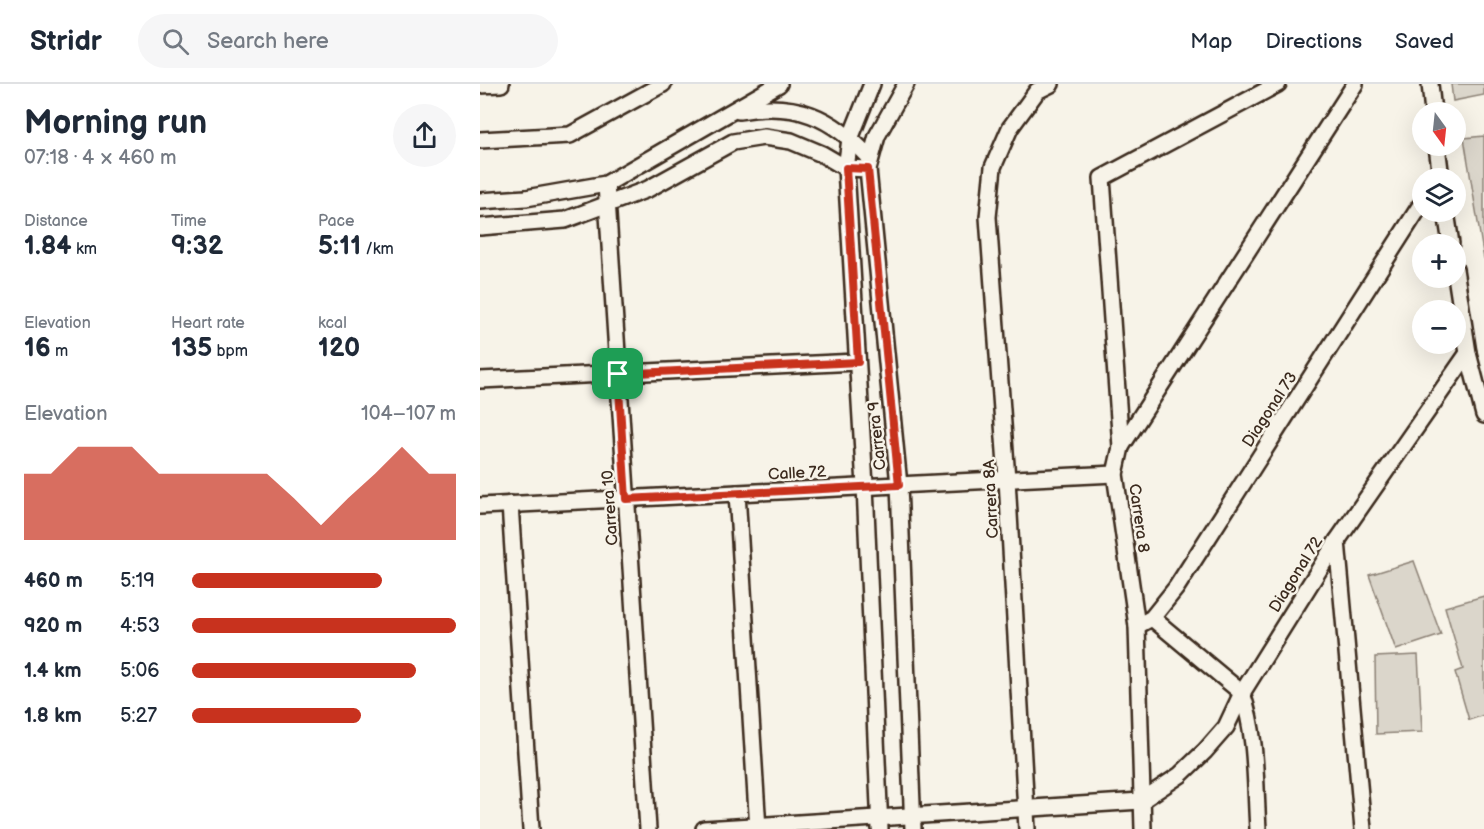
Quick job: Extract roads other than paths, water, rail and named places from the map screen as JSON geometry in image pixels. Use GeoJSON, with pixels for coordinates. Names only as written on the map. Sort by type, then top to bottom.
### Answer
{"type":"FeatureCollection","features":[{"type":"Feature","properties":{"kind":"street"},"geometry":{"type":"LineString","coordinates":[[480,85],[501,84]]}},
{"type":"Feature","properties":{"kind":"street"},"geometry":{"type":"LineString","coordinates":[[480,140],[570,135],[663,84]]}},
{"type":"Feature","properties":{"kind":"street"},"geometry":{"type":"LineString","coordinates":[[480,201],[526,198],[606,184],[779,84]]}},
{"type":"Feature","properties":{"kind":"street","name":"Carrera 9"},"geometry":{"type":"LineString","coordinates":[[872,84],[850,139],[846,168],[865,486],[880,823]]}},
{"type":"Feature","properties":{"kind":"street","name":"Carrera 9"},"geometry":{"type":"LineString","coordinates":[[906,84],[877,136],[869,164],[899,485],[913,822]]}},
{"type":"Feature","properties":{"kind":"street","name":"Carrera 8A"},"geometry":{"type":"LineString","coordinates":[[1027,829],[1007,479],[988,217],[993,167],[1010,128],[1037,92],[1051,84]]}},
{"type":"Feature","properties":{"kind":"street"},"geometry":{"type":"LineString","coordinates":[[1121,447],[1355,84]]}},
{"type":"Feature","properties":{"kind":"street"},"geometry":{"type":"LineString","coordinates":[[1430,84],[1432,102]]}},
{"type":"Feature","properties":{"kind":"street","name":"Carrera 8"},"geometry":{"type":"LineString","coordinates":[[1143,829],[1137,626],[1115,474],[1121,447],[1102,178],[1275,85]]}},
{"type":"Feature","properties":{"kind":"street"},"geometry":{"type":"LineString","coordinates":[[480,227],[565,220],[648,189],[734,142],[764,137],[791,141],[822,154],[846,168],[869,164],[850,139],[813,114],[791,109],[759,107],[726,113]]}},
{"type":"Feature","properties":{"kind":"street","name":"Carrera 10"},"geometry":{"type":"LineString","coordinates":[[606,184],[648,829]]}},
{"type":"Feature","properties":{"kind":"street","name":"Diagonal 73"},"geometry":{"type":"LineString","coordinates":[[1137,626],[1152,618],[1176,588],[1412,219]]}},
{"type":"Feature","properties":{"kind":"street"},"geometry":{"type":"LineString","coordinates":[[1458,288],[1468,353],[1484,416]]}},
{"type":"Feature","properties":{"kind":"street","name":"Diagonal 72"},"geometry":{"type":"LineString","coordinates":[[1142,801],[1180,775],[1205,752],[1226,727],[1242,693],[1337,541],[1468,353]]}},
{"type":"Feature","properties":{"kind":"street"},"geometry":{"type":"LineString","coordinates":[[480,380],[858,362]]}},
{"type":"Feature","properties":{"kind":"street","name":"Calle 72"},"geometry":{"type":"LineString","coordinates":[[480,506],[1115,474]]}},
{"type":"Feature","properties":{"kind":"street"},"geometry":{"type":"LineString","coordinates":[[737,493],[758,827]]}},
{"type":"Feature","properties":{"kind":"street"},"geometry":{"type":"LineString","coordinates":[[510,504],[531,829]]}},
{"type":"Feature","properties":{"kind":"street"},"geometry":{"type":"LineString","coordinates":[[1337,541],[1363,829]]}},
{"type":"Feature","properties":{"kind":"street"},"geometry":{"type":"LineString","coordinates":[[1152,618],[1242,693],[1253,744],[1258,829]]}},
{"type":"Feature","properties":{"kind":"street"},"geometry":{"type":"LineString","coordinates":[[704,829],[913,822],[1026,808],[1142,801]]}}]}
